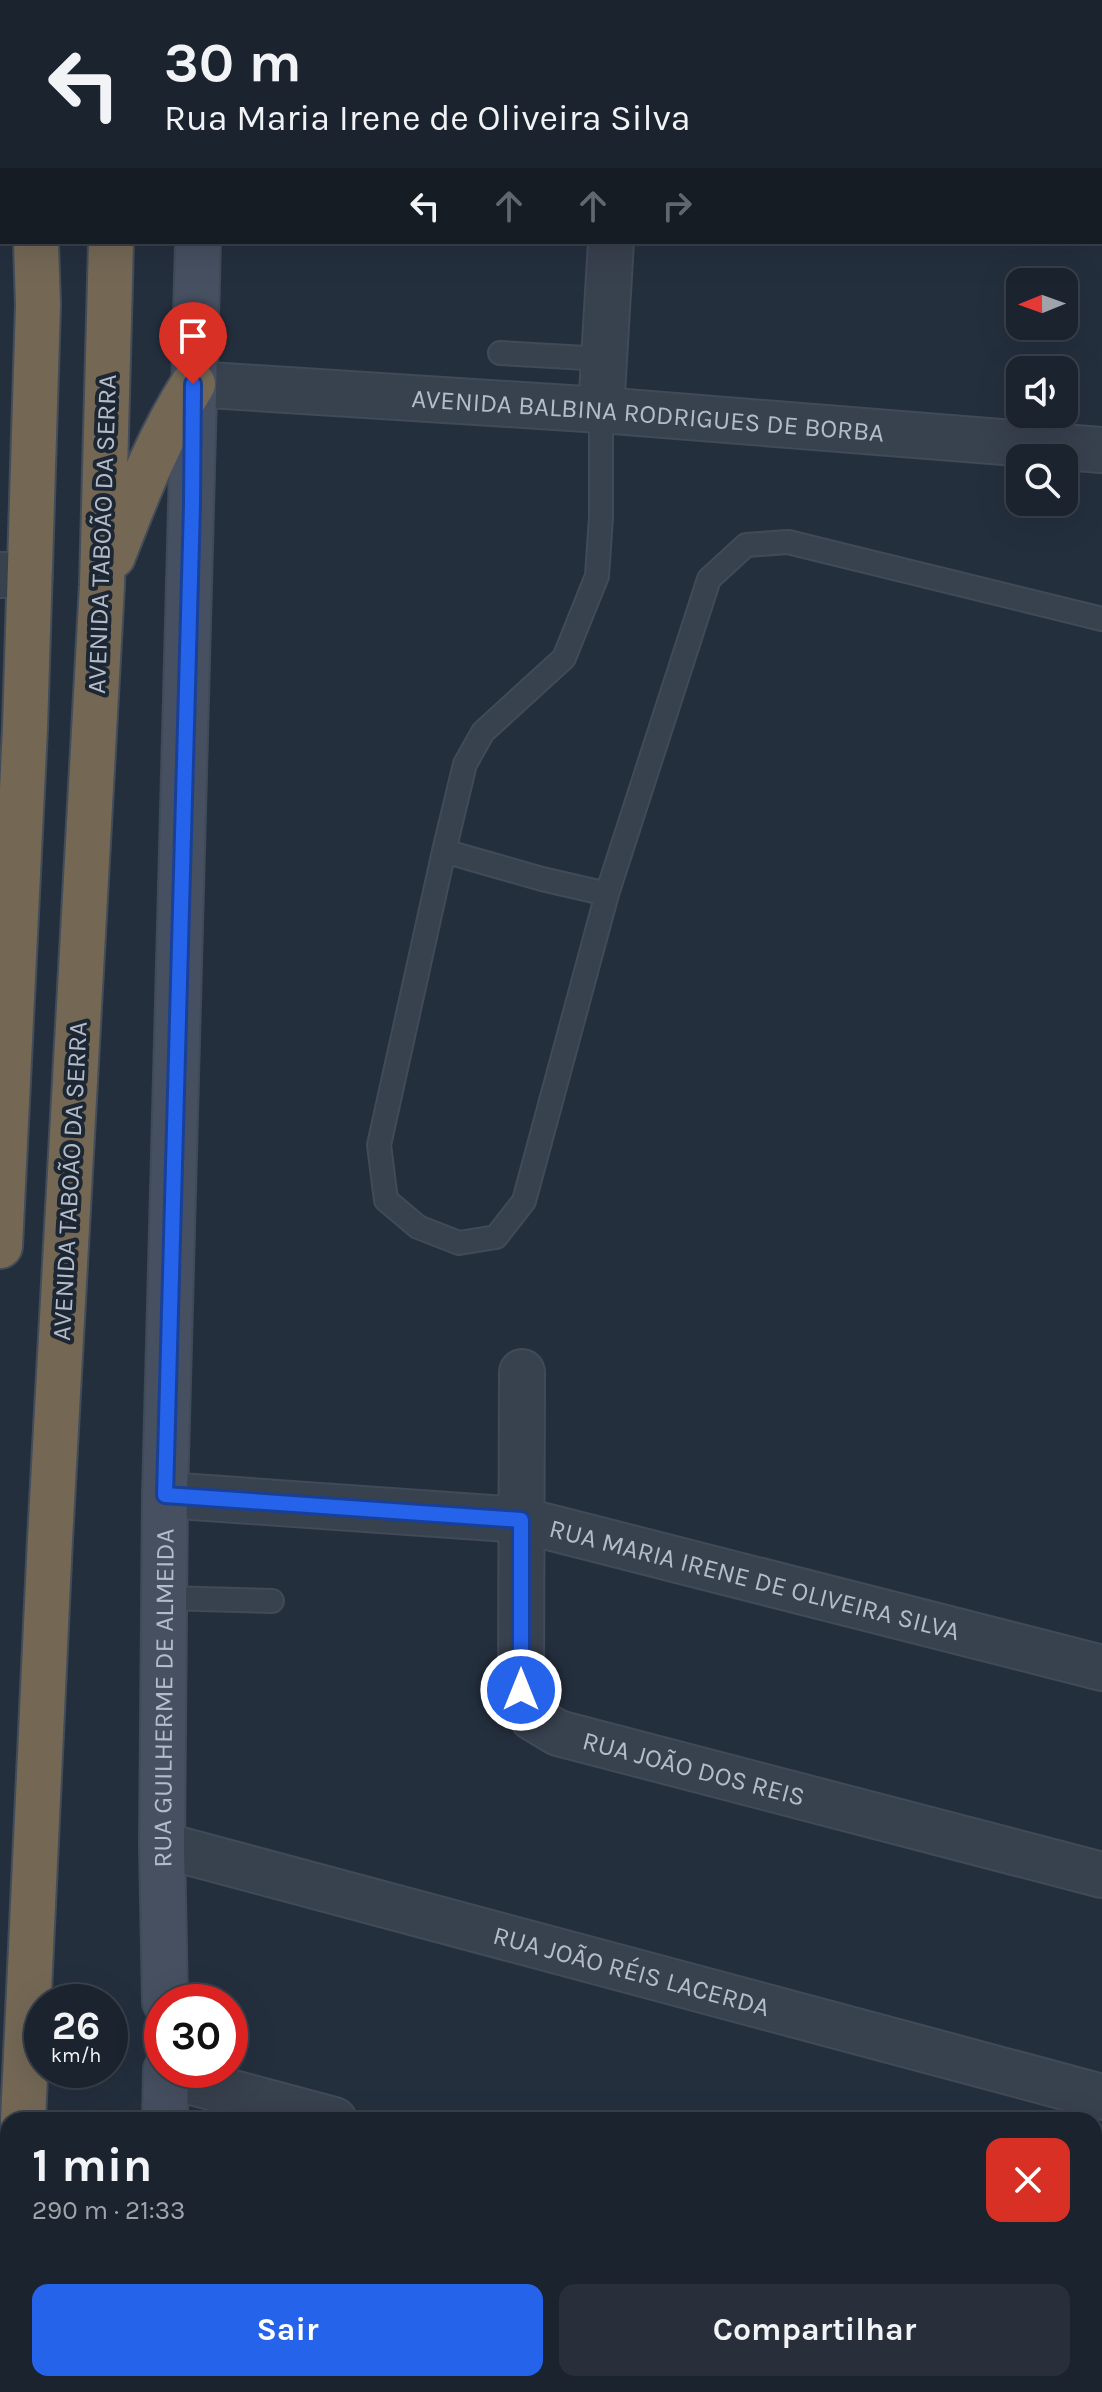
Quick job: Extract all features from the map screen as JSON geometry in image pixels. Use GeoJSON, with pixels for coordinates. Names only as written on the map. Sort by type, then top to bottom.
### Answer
{"type":"FeatureCollection","features":[{"type":"Feature","properties":{"kind":"highway"},"geometry":{"type":"LineString","coordinates":[[0,1246],[18,864],[15,575],[38,305],[36,244]]}},
{"type":"Feature","properties":{"kind":"highway","name":"AVENIDA TABOÃO DA SERRA"},"geometry":{"type":"LineString","coordinates":[[23,2112],[52,1507],[102,585],[111,244]]}},
{"type":"Feature","properties":{"kind":"highway"},"geometry":{"type":"LineString","coordinates":[[102,585],[147,469],[171,417],[193,384]]}},
{"type":"Feature","properties":{"kind":"street","name":"RUA GUILHERME DE ALMEIDA"},"geometry":{"type":"LineString","coordinates":[[165,1984],[162,1845],[165,1495],[198,244]]}},
{"type":"Feature","properties":{"kind":"street"},"geometry":{"type":"LineString","coordinates":[[601,410],[611,244]]}},
{"type":"Feature","properties":{"kind":"street","name":"AVENIDA BALBINA RODRIGUES DE BORBA"},"geometry":{"type":"LineString","coordinates":[[193,384],[601,410],[1102,450]]}},
{"type":"Feature","properties":{"kind":"street","name":"RUA JOÃO DOS REIS"},"geometry":{"type":"LineString","coordinates":[[522,1372],[521,1690],[533,1718],[558,1733],[1102,1875]]}},
{"type":"Feature","properties":{"kind":"street","name":"RUA MARIA IRENE DE OLIVEIRA SILVA"},"geometry":{"type":"LineString","coordinates":[[165,1495],[521,1520],[1102,1668]]}},
{"type":"Feature","properties":{"kind":"street","name":"RUA JOÃO RÉIS LACERDA"},"geometry":{"type":"LineString","coordinates":[[162,1845],[1102,2097]]}},
{"type":"Feature","properties":{"kind":"street"},"geometry":{"type":"LineString","coordinates":[[165,2112],[166,2088]]}},
{"type":"Feature","properties":{"kind":"street"},"geometry":{"type":"LineString","coordinates":[[222,2088],[306,2112]]}},
{"type":"Feature","properties":{"kind":"lane"},"geometry":{"type":"LineString","coordinates":[[500,353],[604,359]]}},
{"type":"Feature","properties":{"kind":"lane"},"geometry":{"type":"LineString","coordinates":[[601,410],[601,517],[597,576],[564,658],[483,732],[465,764],[444,851],[379,1145],[386,1200],[418,1227],[459,1243],[496,1237],[524,1201],[607,894],[709,579],[746,545],[788,542],[1102,619]]}},
{"type":"Feature","properties":{"kind":"lane"},"geometry":{"type":"LineString","coordinates":[[444,851],[607,894]]}},
{"type":"Feature","properties":{"kind":"lane"},"geometry":{"type":"LineString","coordinates":[[164,1598],[272,1601]]}},
{"type":"Feature","properties":{"kind":"route"},"geometry":{"type":"LineString","coordinates":[[193,384],[165,1495],[521,1520],[521,1690]]}}]}
